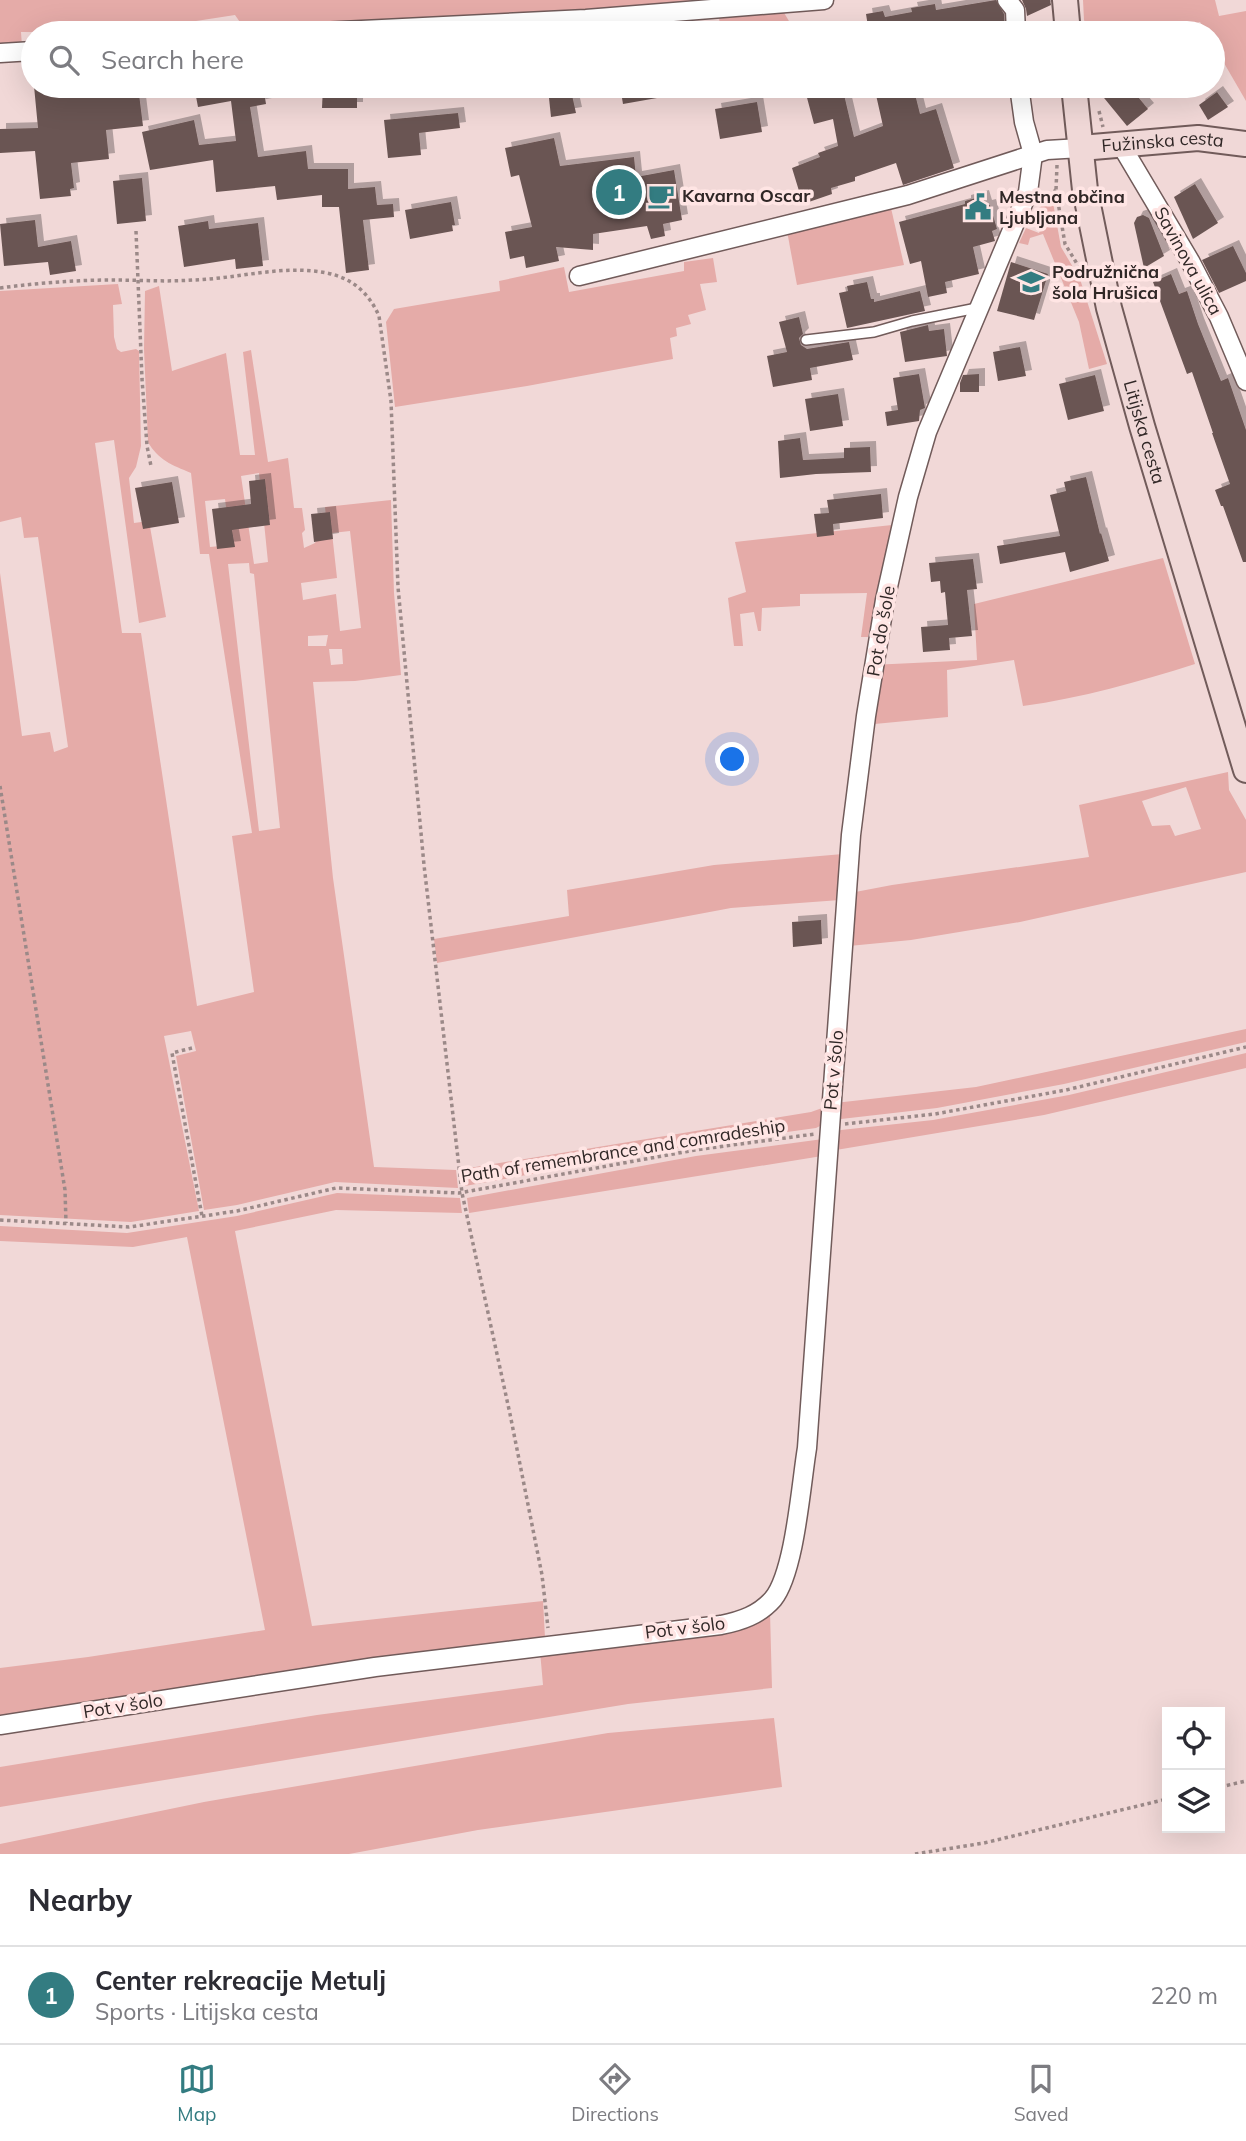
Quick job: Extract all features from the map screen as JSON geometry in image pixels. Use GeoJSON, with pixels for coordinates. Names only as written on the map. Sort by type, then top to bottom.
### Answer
{"type":"FeatureCollection","features":[{"type":"Feature","properties":{"kind":"main road"},"geometry":{"type":"LineString","coordinates":[[1065,0],[1067,21]]}},
{"type":"Feature","properties":{"kind":"main road","name":"Litijska cesta"},"geometry":{"type":"LineString","coordinates":[[1075,98],[1091,226],[1122,356],[1246,770]]}},
{"type":"Feature","properties":{"kind":"main road","name":"Fužinska cesta"},"geometry":{"type":"LineString","coordinates":[[1081,148],[1198,138],[1246,144]]}},
{"type":"Feature","properties":{"kind":"street"},"geometry":{"type":"LineString","coordinates":[[545,21],[824,0]]}},
{"type":"Feature","properties":{"kind":"street"},"geometry":{"type":"LineString","coordinates":[[1007,0],[1015,10],[1015,21]]}},
{"type":"Feature","properties":{"kind":"street"},"geometry":{"type":"LineString","coordinates":[[0,53],[21,52]]}},
{"type":"Feature","properties":{"kind":"street"},"geometry":{"type":"LineString","coordinates":[[1021,98],[1033,154]]}},
{"type":"Feature","properties":{"kind":"street","name":"Savinova ulica"},"geometry":{"type":"LineString","coordinates":[[1121,145],[1190,261],[1219,317],[1246,381]]}},
{"type":"Feature","properties":{"kind":"street"},"geometry":{"type":"LineString","coordinates":[[579,276],[908,195],[1046,150],[1081,148]]}},
{"type":"Feature","properties":{"kind":"street","name":"Pot do šole"},"geometry":{"type":"LineString","coordinates":[[842,967],[851,835],[866,716],[885,600],[908,497],[927,432],[1028,192],[1033,154]]}},
{"type":"Feature","properties":{"kind":"street","name":"Pot v šolo"},"geometry":{"type":"LineString","coordinates":[[0,1725],[362,1669],[721,1625],[744,1620],[759,1612],[774,1598],[783,1580],[807,1448],[842,967]]}},
{"type":"Feature","properties":{"kind":"lane"},"geometry":{"type":"LineString","coordinates":[[806,340],[874,332],[977,308]]}},
{"type":"Feature","properties":{"kind":"path"},"geometry":{"type":"LineString","coordinates":[[136,231],[147,446],[151,466]]}},
{"type":"Feature","properties":{"kind":"path"},"geometry":{"type":"LineString","coordinates":[[0,288],[69,281],[204,280],[285,271],[328,273],[357,285],[373,303],[379,316],[391,401],[399,601],[424,865],[462,1193],[539,1561],[549,1644]]}},
{"type":"Feature","properties":{"kind":"path"},"geometry":{"type":"LineString","coordinates":[[0,786],[65,1190],[66,1224]]}},
{"type":"Feature","properties":{"kind":"path","name":"Path of remembrance and comradeship"},"geometry":{"type":"LineString","coordinates":[[0,1220],[129,1227],[237,1211],[336,1188],[462,1193],[695,1150],[811,1135],[841,1125],[935,1114],[1066,1090],[1246,1047]]}},
{"type":"Feature","properties":{"kind":"path"},"geometry":{"type":"LineString","coordinates":[[192,1048],[172,1053],[202,1216]]}},
{"type":"Feature","properties":{"kind":"path"},"geometry":{"type":"LineString","coordinates":[[1225,1786],[1246,1781]]}},
{"type":"Feature","properties":{"kind":"path"},"geometry":{"type":"LineString","coordinates":[[915,1854],[985,1843],[1162,1800]]}},
{"type":"Feature","properties":{"kind":"shaded area"},"geometry":{"type":"Polygon","coordinates":[[[0,0],[712,0],[536,13],[360,21],[239,21],[235,15],[196,21],[21,21],[21,46],[0,43],[0,0]]]}},
{"type":"Feature","properties":{"kind":"shaded area"},"geometry":{"type":"Polygon","coordinates":[[[1083,0],[1215,0],[1219,16],[1246,11],[1246,101],[1225,65],[1225,21],[1084,20],[1083,0]]]}},
{"type":"Feature","properties":{"kind":"shaded area"},"geometry":{"type":"Polygon","coordinates":[[[783,11],[789,21],[719,21],[719,18],[783,11]]]}},
{"type":"Feature","properties":{"kind":"shaded area"},"geometry":{"type":"Polygon","coordinates":[[[1052,197],[1061,247],[1080,279],[1107,364],[1089,369],[1079,322],[1043,234],[1030,238],[1028,245],[1019,243],[1026,228],[1039,233],[1044,221],[1032,214],[1052,197]]]}},
{"type":"Feature","properties":{"kind":"shaded area"},"geometry":{"type":"Polygon","coordinates":[[[891,208],[904,265],[797,285],[787,231],[891,208]]]}},
{"type":"Feature","properties":{"kind":"shaded area"},"geometry":{"type":"Polygon","coordinates":[[[713,258],[717,282],[700,284],[706,310],[688,315],[691,324],[676,328],[677,336],[670,338],[673,359],[395,407],[386,322],[394,309],[500,291],[499,281],[564,267],[569,292],[684,271],[684,262],[713,258]]]}},
{"type":"Feature","properties":{"kind":"shaded area"},"geometry":{"type":"Polygon","coordinates":[[[118,284],[122,304],[113,305],[117,349],[121,352],[136,349],[139,351],[141,446],[136,467],[129,478],[134,523],[149,521],[166,617],[139,623],[114,440],[95,443],[122,633],[141,633],[197,1006],[254,992],[232,836],[252,833],[209,554],[200,554],[191,473],[161,458],[148,442],[144,349],[145,291],[159,286],[172,371],[226,353],[240,455],[255,455],[243,352],[251,350],[268,462],[288,458],[294,508],[302,508],[304,548],[315,543],[317,539],[328,536],[325,507],[391,500],[394,593],[401,675],[355,681],[313,682],[333,878],[374,1167],[456,1170],[458,1188],[335,1182],[204,1210],[176,1056],[196,1051],[191,1031],[164,1036],[199,1211],[131,1222],[0,1215],[0,573],[22,736],[50,732],[54,752],[68,747],[38,537],[24,538],[21,517],[0,522],[0,291],[118,284]],[[259,473],[241,476],[254,564],[268,562],[259,473]],[[225,499],[205,501],[210,547],[231,545],[225,499]],[[350,531],[332,533],[337,578],[301,583],[303,600],[336,594],[340,631],[361,628],[350,531]],[[249,563],[228,564],[259,831],[280,828],[254,574],[250,573],[249,563]],[[328,635],[308,636],[308,646],[326,646],[328,635]],[[329,649],[331,665],[343,664],[342,649],[329,649]]]}},
{"type":"Feature","properties":{"kind":"shaded area"},"geometry":{"type":"Polygon","coordinates":[[[892,525],[868,637],[861,637],[867,593],[800,594],[800,606],[762,608],[761,631],[758,631],[754,612],[740,614],[743,646],[734,646],[728,598],[746,592],[735,542],[892,525]]]}},
{"type":"Feature","properties":{"kind":"shaded area"},"geometry":{"type":"Polygon","coordinates":[[[1163,558],[1195,664],[1110,689],[1023,706],[1014,660],[947,670],[948,717],[864,725],[871,665],[977,660],[974,604],[1163,558]]]}},
{"type":"Feature","properties":{"kind":"shaded area"},"geometry":{"type":"Polygon","coordinates":[[[1228,772],[1229,790],[1246,820],[1246,872],[1020,922],[911,940],[849,946],[850,893],[1089,857],[1079,805],[1228,772]],[[1186,787],[1142,801],[1152,826],[1170,825],[1175,836],[1201,829],[1186,787]]]}},
{"type":"Feature","properties":{"kind":"shaded area"},"geometry":{"type":"Polygon","coordinates":[[[843,854],[840,900],[731,908],[437,963],[434,939],[569,916],[567,890],[714,865],[843,854]]]}},
{"type":"Feature","properties":{"kind":"shaded area"},"geometry":{"type":"Polygon","coordinates":[[[1246,1029],[1246,1042],[1064,1084],[937,1108],[841,1119],[838,1118],[835,1103],[976,1087],[1246,1029]]]}},
{"type":"Feature","properties":{"kind":"shaded area"},"geometry":{"type":"Polygon","coordinates":[[[1246,1053],[1246,1068],[1044,1115],[836,1150],[837,1132],[841,1130],[933,1120],[1069,1095],[1246,1053]]]}},
{"type":"Feature","properties":{"kind":"shaded area"},"geometry":{"type":"Polygon","coordinates":[[[825,1107],[822,1125],[816,1128],[694,1145],[465,1186],[463,1169],[811,1112],[825,1107]]]}},
{"type":"Feature","properties":{"kind":"shaded area"},"geometry":{"type":"Polygon","coordinates":[[[823,1139],[822,1156],[469,1213],[467,1198],[696,1156],[823,1139]]]}},
{"type":"Feature","properties":{"kind":"shaded area"},"geometry":{"type":"Polygon","coordinates":[[[337,1193],[460,1198],[462,1213],[336,1210],[235,1231],[312,1626],[543,1601],[545,1638],[0,1720],[0,1668],[265,1630],[187,1237],[133,1247],[0,1241],[0,1226],[127,1233],[237,1216],[337,1193]]]}},
{"type":"Feature","properties":{"kind":"shaded area"},"geometry":{"type":"Polygon","coordinates":[[[770,1612],[772,1688],[628,1704],[0,1807],[0,1767],[317,1715],[543,1685],[540,1651],[770,1612]]]}},
{"type":"Feature","properties":{"kind":"shaded area"},"geometry":{"type":"Polygon","coordinates":[[[774,1718],[782,1787],[478,1830],[349,1854],[0,1854],[0,1844],[204,1802],[608,1733],[774,1718]]]}},
{"type":"Feature","properties":{"kind":"building"},"geometry":{"type":"Polygon","coordinates":[[[996,0],[1004,14],[1004,21],[867,21],[866,14],[883,11],[885,17],[912,12],[911,8],[935,4],[936,10],[996,0]]]}},
{"type":"Feature","properties":{"kind":"building"},"geometry":{"type":"Polygon","coordinates":[[[1022,0],[1050,0],[1051,5],[1027,16],[1022,0]]]}},
{"type":"Feature","properties":{"kind":"building"},"geometry":{"type":"Polygon","coordinates":[[[35,98],[140,98],[143,126],[106,130],[109,159],[71,163],[74,188],[70,189],[71,196],[40,199],[35,151],[0,153],[0,129],[38,128],[35,98]]]}},
{"type":"Feature","properties":{"kind":"building"},"geometry":{"type":"Polygon","coordinates":[[[196,98],[265,98],[266,104],[250,107],[258,157],[306,151],[308,169],[348,169],[348,189],[375,187],[377,205],[393,204],[394,217],[363,220],[369,270],[346,273],[339,207],[322,207],[322,195],[277,200],[275,186],[216,192],[213,160],[150,170],[142,132],[194,120],[199,145],[236,141],[231,101],[198,107],[196,98]]]}},
{"type":"Feature","properties":{"kind":"building"},"geometry":{"type":"Polygon","coordinates":[[[322,98],[357,98],[357,108],[322,108],[322,98]]]}},
{"type":"Feature","properties":{"kind":"building"},"geometry":{"type":"Polygon","coordinates":[[[549,98],[573,98],[576,113],[551,117],[549,98]]]}},
{"type":"Feature","properties":{"kind":"building"},"geometry":{"type":"Polygon","coordinates":[[[622,98],[657,98],[623,104],[622,98]]]}},
{"type":"Feature","properties":{"kind":"building"},"geometry":{"type":"Polygon","coordinates":[[[807,98],[845,98],[854,137],[883,126],[877,98],[916,98],[920,114],[936,109],[954,168],[903,185],[896,163],[855,177],[855,181],[831,188],[832,194],[803,204],[792,168],[820,157],[818,153],[838,146],[833,119],[814,124],[807,98]]]}},
{"type":"Feature","properties":{"kind":"building"},"geometry":{"type":"Polygon","coordinates":[[[1104,98],[1139,98],[1148,109],[1127,126],[1104,98]]]}},
{"type":"Feature","properties":{"kind":"building"},"geometry":{"type":"Polygon","coordinates":[[[1209,98],[1221,98],[1228,107],[1208,120],[1199,105],[1209,98]]]}},
{"type":"Feature","properties":{"kind":"building"},"geometry":{"type":"Polygon","coordinates":[[[757,102],[762,132],[720,139],[715,109],[757,102]]]}},
{"type":"Feature","properties":{"kind":"building"},"geometry":{"type":"Polygon","coordinates":[[[458,113],[460,128],[419,133],[421,155],[388,158],[384,120],[458,113]]]}},
{"type":"Feature","properties":{"kind":"building"},"geometry":{"type":"Polygon","coordinates":[[[554,138],[560,166],[634,157],[636,177],[674,170],[682,220],[663,224],[665,236],[651,239],[647,226],[593,234],[593,250],[556,247],[559,261],[526,268],[524,256],[510,259],[505,232],[532,227],[519,175],[511,177],[505,148],[554,138]]]}},
{"type":"Feature","properties":{"kind":"building"},"geometry":{"type":"Polygon","coordinates":[[[142,178],[146,221],[117,224],[113,181],[142,178]]]}},
{"type":"Feature","properties":{"kind":"building"},"geometry":{"type":"Polygon","coordinates":[[[1195,184],[1218,223],[1193,239],[1174,197],[1195,184]]]}},
{"type":"Feature","properties":{"kind":"building"},"geometry":{"type":"Polygon","coordinates":[[[983,196],[986,206],[990,205],[997,229],[992,231],[995,241],[973,247],[979,274],[945,282],[947,293],[928,297],[921,261],[910,264],[899,222],[965,204],[965,201],[983,196]]]}},
{"type":"Feature","properties":{"kind":"building"},"geometry":{"type":"Polygon","coordinates":[[[451,202],[455,225],[452,225],[453,231],[410,239],[405,210],[451,202]]]}},
{"type":"Feature","properties":{"kind":"building"},"geometry":{"type":"Polygon","coordinates":[[[1143,215],[1149,218],[1164,256],[1144,268],[1134,223],[1137,217],[1143,215]]]}},
{"type":"Feature","properties":{"kind":"building"},"geometry":{"type":"Polygon","coordinates":[[[35,220],[38,247],[71,241],[76,271],[50,275],[48,262],[4,266],[0,224],[35,220]]]}},
{"type":"Feature","properties":{"kind":"building"},"geometry":{"type":"Polygon","coordinates":[[[208,221],[209,229],[258,223],[263,266],[236,269],[235,259],[184,267],[178,226],[208,221]]]}},
{"type":"Feature","properties":{"kind":"building"},"geometry":{"type":"Polygon","coordinates":[[[1233,246],[1246,273],[1246,281],[1219,293],[1202,260],[1233,246]]]}},
{"type":"Feature","properties":{"kind":"building"},"geometry":{"type":"Polygon","coordinates":[[[1011,262],[1048,274],[1034,320],[997,311],[1011,262]]]}},
{"type":"Feature","properties":{"kind":"building"},"geometry":{"type":"Polygon","coordinates":[[[1171,274],[1179,294],[1187,291],[1221,381],[1228,378],[1246,430],[1246,562],[1243,562],[1215,490],[1230,484],[1192,372],[1187,374],[1153,282],[1171,274]]]}},
{"type":"Feature","properties":{"kind":"building"},"geometry":{"type":"Polygon","coordinates":[[[867,282],[874,302],[920,291],[925,311],[847,328],[839,293],[848,291],[847,286],[867,282]]]}},
{"type":"Feature","properties":{"kind":"building"},"geometry":{"type":"Polygon","coordinates":[[[799,317],[803,334],[799,338],[801,345],[807,349],[849,342],[853,360],[810,368],[812,380],[773,387],[767,356],[787,352],[779,322],[799,317]]]}},
{"type":"Feature","properties":{"kind":"building"},"geometry":{"type":"Polygon","coordinates":[[[928,325],[929,331],[944,329],[947,356],[905,362],[900,332],[928,325]]]}},
{"type":"Feature","properties":{"kind":"building"},"geometry":{"type":"Polygon","coordinates":[[[1020,347],[1026,376],[998,381],[993,352],[1020,347]]]}},
{"type":"Feature","properties":{"kind":"building"},"geometry":{"type":"Polygon","coordinates":[[[919,374],[925,408],[920,410],[919,421],[887,426],[885,412],[898,410],[893,378],[919,374]]]}},
{"type":"Feature","properties":{"kind":"building"},"geometry":{"type":"Polygon","coordinates":[[[979,374],[979,392],[960,392],[963,375],[979,374]]]}},
{"type":"Feature","properties":{"kind":"building"},"geometry":{"type":"Polygon","coordinates":[[[1095,375],[1104,411],[1068,420],[1059,384],[1095,375]]]}},
{"type":"Feature","properties":{"kind":"building"},"geometry":{"type":"Polygon","coordinates":[[[838,394],[843,426],[810,431],[805,399],[838,394]]]}},
{"type":"Feature","properties":{"kind":"building"},"geometry":{"type":"Polygon","coordinates":[[[800,438],[803,460],[844,458],[844,448],[870,447],[871,472],[780,478],[778,441],[800,438]]]}},
{"type":"Feature","properties":{"kind":"building"},"geometry":{"type":"Polygon","coordinates":[[[1086,477],[1109,561],[1070,572],[1065,552],[1000,564],[997,546],[1060,536],[1050,495],[1066,491],[1064,482],[1086,477]]]}},
{"type":"Feature","properties":{"kind":"building"},"geometry":{"type":"Polygon","coordinates":[[[265,479],[270,525],[232,530],[235,547],[217,549],[212,509],[251,504],[249,481],[265,479]]]}},
{"type":"Feature","properties":{"kind":"building"},"geometry":{"type":"Polygon","coordinates":[[[172,482],[179,523],[143,529],[135,488],[172,482]]]}},
{"type":"Feature","properties":{"kind":"building"},"geometry":{"type":"Polygon","coordinates":[[[881,494],[883,518],[833,524],[834,535],[817,537],[814,514],[829,513],[827,500],[881,494]]]}},
{"type":"Feature","properties":{"kind":"building"},"geometry":{"type":"Polygon","coordinates":[[[330,512],[333,539],[314,542],[311,514],[330,512]]]}},
{"type":"Feature","properties":{"kind":"building"},"geometry":{"type":"Polygon","coordinates":[[[973,559],[977,589],[967,590],[972,636],[949,638],[950,650],[923,652],[921,627],[948,625],[945,592],[941,593],[940,581],[931,582],[929,563],[973,559]]]}},
{"type":"Feature","properties":{"kind":"building"},"geometry":{"type":"Polygon","coordinates":[[[821,920],[822,944],[793,947],[792,922],[821,920]]]}},
{"type":"Feature","properties":{"kind":"place","name":"Center rekreacije Metulj"},"geometry":{"type":"Point","coordinates":[619,192]}},
{"type":"Feature","properties":{"kind":"place","name":"Kavarna Oscar"},"geometry":{"type":"Point","coordinates":[661,196]}},
{"type":"Feature","properties":{"kind":"place","name":"Mestna občina Ljubljana"},"geometry":{"type":"Point","coordinates":[978,207]}},
{"type":"Feature","properties":{"kind":"place","name":"Podružnična šola Hrušica"},"geometry":{"type":"Point","coordinates":[1031,282]}}]}
